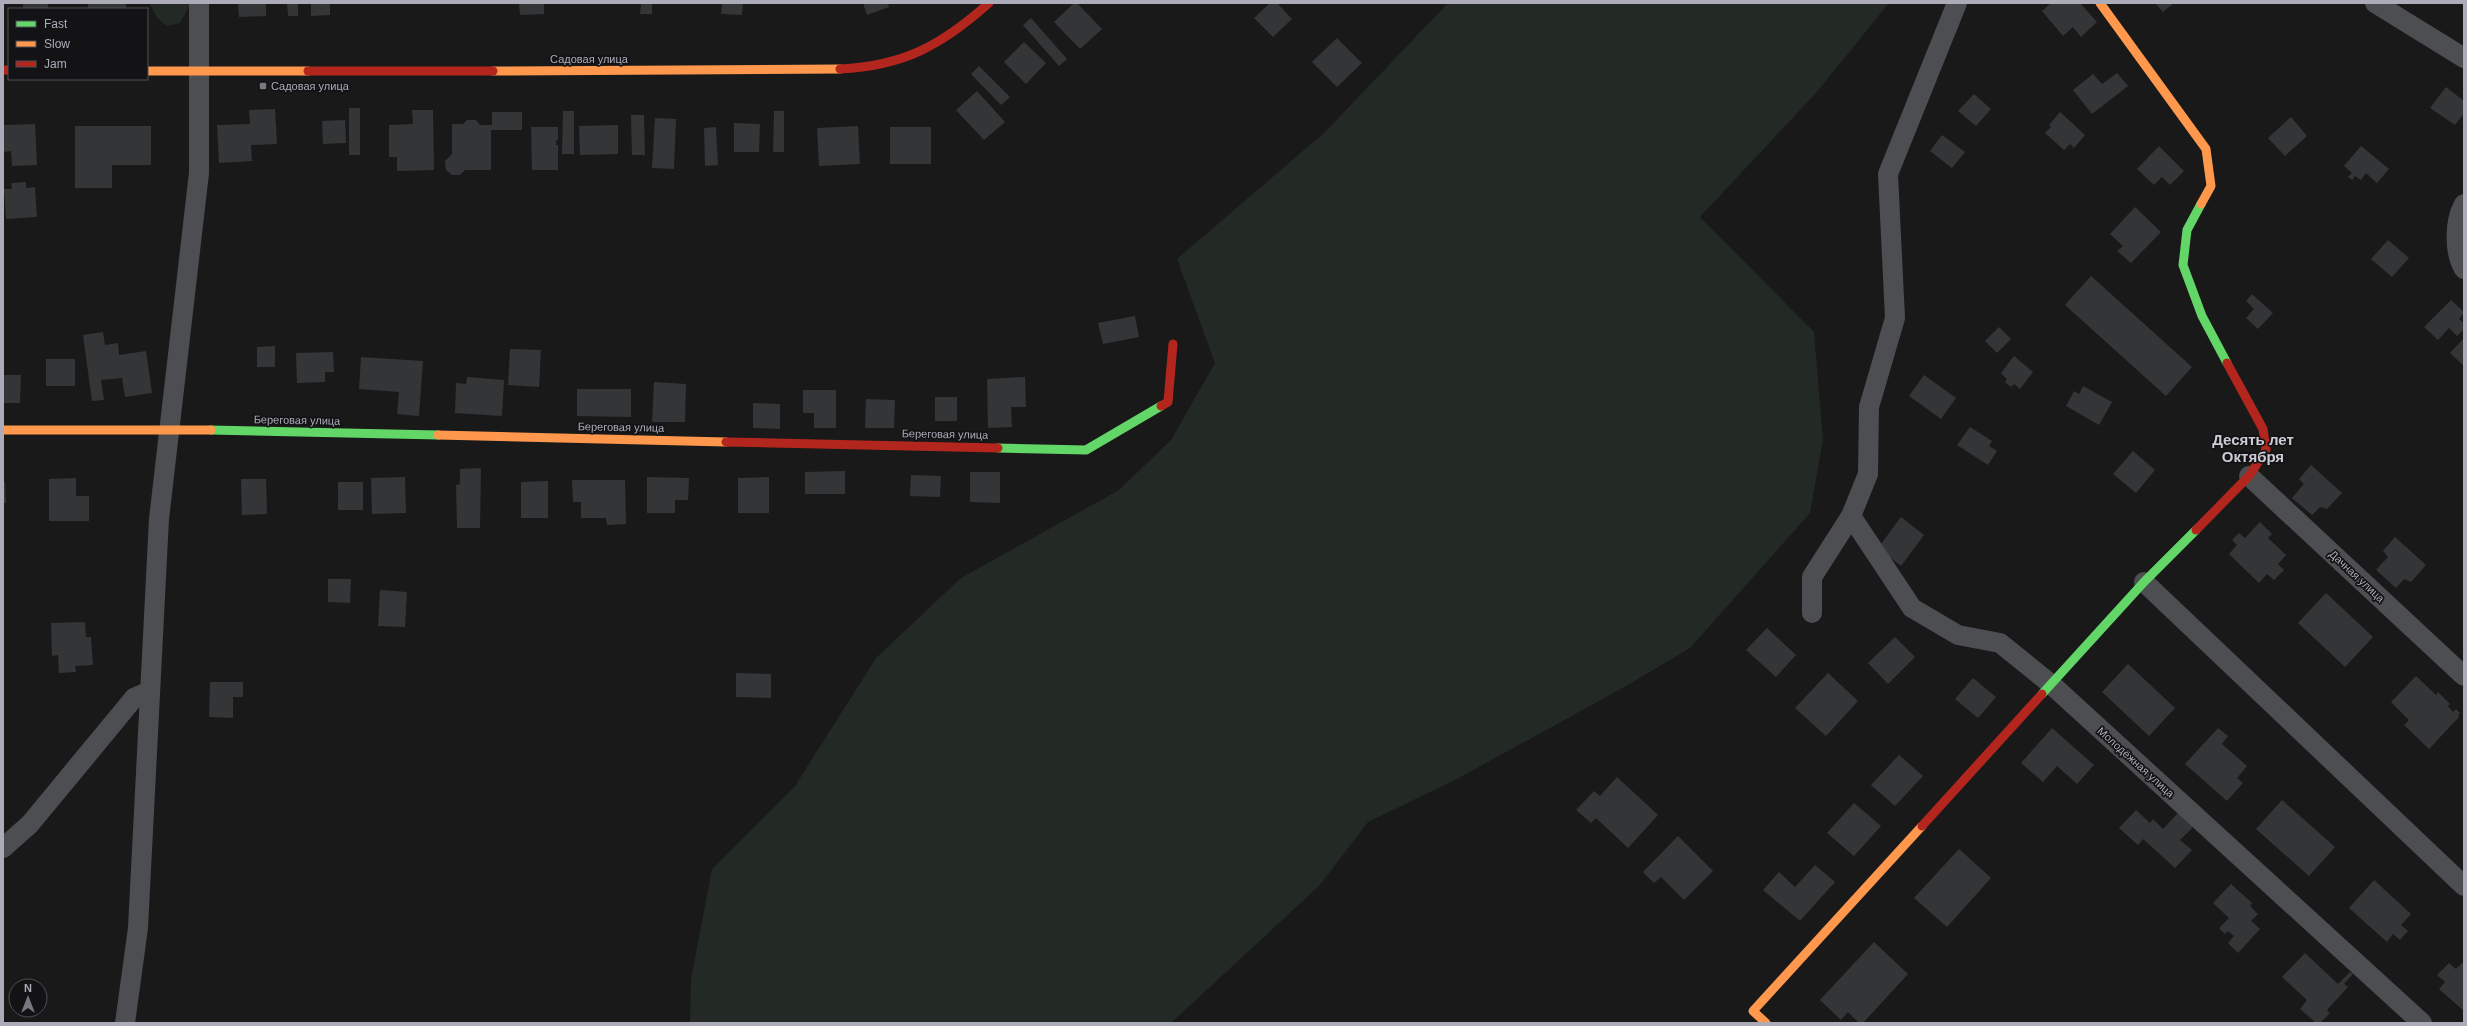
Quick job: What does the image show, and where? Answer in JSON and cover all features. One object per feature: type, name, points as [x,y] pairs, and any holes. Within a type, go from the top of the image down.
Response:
[{"type":"street","points":[[125,1023],[138,928],[159,519],[171,429],[200,173],[199,3]]},
{"type":"street","name":"Садовая улица","points":[[148,71],[807,71],[865,68],[903,60],[937,44],[968,22],[989,3]]},
{"type":"street","points":[[1812,613],[1812,577],[1851,516],[1868,474],[1869,407],[1895,318],[1888,174],[1957,3]]},
{"type":"street","points":[[1766,1023],[1753,1011],[2052,685],[2144,582],[2249,476],[2266,450],[2263,429],[2202,316],[2183,265],[2187,230],[2211,186],[2206,149],[2100,3]]},
{"type":"street","points":[[2376,3],[2464,58]]},
{"type":"street","points":[[2464,204],[2461,210],[2456,241],[2464,269]]},
{"type":"street","name":"Береговая улица","points":[[3,430],[171,429],[1086,450],[1168,402],[1173,344]]},
{"type":"street","name":"Дачная улица","points":[[2249,476],[2464,676]]},
{"type":"street","name":"Молодёжная улица","points":[[1851,516],[1912,608],[1958,635],[2000,643],[2052,685],[2422,1023]]},
{"type":"street","points":[[2144,582],[2464,886]]},
{"type":"street","points":[[3,848],[30,824],[134,698],[150,691]]},
{"type":"shaded area","points":[[149,3],[191,3],[180,23],[167,26],[157,18]]},
{"type":"shaded area","points":[[1448,3],[1889,3],[1816,93],[1700,217],[1814,332],[1823,440],[1810,513],[1690,648],[1626,686],[1457,779],[1368,822],[1320,885],[1171,1023],[690,1023],[691,979],[712,869],[795,786],[876,658],[961,578],[1119,490],[1171,440],[1215,363],[1177,259],[1325,132]]},
{"type":"building","points":[[23,3],[48,3],[48,8],[23,8]]},
{"type":"building","points":[[88,3],[126,3],[126,8],[88,8]]},
{"type":"building","points":[[238,3],[266,3],[266,16],[239,17]]},
{"type":"building","points":[[287,3],[298,3],[298,16],[288,16]]},
{"type":"building","points":[[311,3],[330,3],[330,15],[311,16]]},
{"type":"building","points":[[519,3],[544,3],[544,14],[520,15]]},
{"type":"building","points":[[641,3],[652,3],[652,14],[640,14]]},
{"type":"building","points":[[722,3],[743,3],[742,15],[721,14]]},
{"type":"building","points":[[863,3],[888,3],[889,7],[867,15]]},
{"type":"building","points":[[1074,3],[1077,3],[1102,29],[1080,49],[1054,22]]},
{"type":"building","points":[[1270,3],[1277,3],[1292,19],[1273,37],[1254,18]]},
{"type":"building","points":[[2051,3],[2080,3],[2097,22],[2081,37],[2073,27],[2063,36],[2042,11]]},
{"type":"building","points":[[2155,3],[2174,3],[2163,12]]},
{"type":"building","points":[[1031,18],[1067,59],[1059,66],[1023,25]]},
{"type":"building","points":[[1337,38],[1362,63],[1337,87],[1312,62]]},
{"type":"building","points":[[1024,42],[1046,63],[1026,84],[1004,62]]},
{"type":"building","points":[[979,66],[1010,97],[1001,105],[971,74]]},
{"type":"building","points":[[2117,73],[2128,86],[2092,114],[2073,90],[2093,74],[2102,84]]},
{"type":"building","points":[[2446,87],[2464,101],[2464,113],[2455,125],[2430,108]]},
{"type":"building","points":[[977,91],[1005,122],[984,140],[956,110]]},
{"type":"building","points":[[1974,94],[1991,109],[1976,126],[1958,111]]},
{"type":"building","points":[[349,108],[360,108],[360,155],[349,155]]},
{"type":"building","points":[[275,109],[277,144],[251,145],[252,161],[219,163],[217,125],[250,124],[249,110]]},
{"type":"building","points":[[412,110],[433,110],[434,170],[397,171],[397,157],[389,157],[389,125],[413,124]]},
{"type":"building","points":[[563,111],[574,111],[574,154],[562,154]]},
{"type":"building","points":[[774,111],[784,111],[784,152],[773,152]]},
{"type":"building","points":[[492,112],[522,112],[522,130],[491,130],[491,170],[465,170],[460,175],[452,175],[446,170],[445,161],[452,154],[452,124],[463,124],[467,120],[476,120],[480,125],[492,125]]},
{"type":"building","points":[[2060,112],[2085,135],[2074,148],[2070,144],[2064,150],[2045,133],[2051,127],[2049,125]]},
{"type":"building","points":[[631,115],[644,115],[645,155],[632,155]]},
{"type":"building","points":[[2291,117],[2307,136],[2285,156],[2268,138]]},
{"type":"building","points":[[655,118],[676,119],[674,169],[652,168]]},
{"type":"building","points":[[345,120],[346,143],[323,144],[322,121]]},
{"type":"building","points":[[734,123],[760,124],[759,152],[734,152]]},
{"type":"building","points":[[35,124],[37,165],[12,166],[11,151],[3,152],[3,125]]},
{"type":"building","points":[[618,125],[618,154],[580,155],[579,126]]},
{"type":"building","points":[[75,126],[151,126],[151,165],[112,165],[112,188],[75,188]]},
{"type":"building","points":[[858,126],[860,164],[819,166],[817,128]]},
{"type":"building","points":[[531,127],[558,127],[558,140],[556,140],[556,145],[558,145],[558,170],[532,170]]},
{"type":"building","points":[[716,127],[718,165],[705,166],[704,128]]},
{"type":"building","points":[[890,127],[931,127],[931,164],[890,164]]},
{"type":"building","points":[[1942,135],[1965,152],[1952,168],[1930,151]]},
{"type":"building","points":[[2159,146],[2184,171],[2170,185],[2162,177],[2154,185],[2137,169]]},
{"type":"building","points":[[2361,146],[2389,169],[2377,183],[2366,173],[2361,180],[2355,176],[2352,180],[2348,177],[2352,173],[2344,166]]},
{"type":"building","points":[[26,182],[26,188],[35,187],[37,217],[6,219],[4,189],[12,189],[11,183]]},
{"type":"building","points":[[2135,207],[2161,232],[2131,263],[2117,251],[2123,246],[2110,234]]},
{"type":"building","points":[[2388,240],[2409,258],[2392,277],[2371,259]]},
{"type":"building","points":[[2091,276],[2192,367],[2166,396],[2065,305]]},
{"type":"building","points":[[2252,294],[2273,313],[2258,329],[2246,318],[2254,309],[2246,301]]},
{"type":"building","points":[[2451,300],[2464,312],[2459,319],[2464,323],[2464,329],[2457,336],[2449,328],[2438,340],[2424,327]]},
{"type":"building","points":[[1135,316],[1139,337],[1103,344],[1098,323]]},
{"type":"building","points":[[1999,327],[2011,339],[1997,353],[1985,341]]},
{"type":"building","points":[[103,332],[105,345],[118,343],[119,355],[146,351],[152,393],[125,397],[122,378],[101,380],[104,400],[92,401],[83,335]]},
{"type":"building","points":[[2464,338],[2464,366],[2450,353]]},
{"type":"building","points":[[275,346],[275,367],[257,367],[257,347]]},
{"type":"building","points":[[510,349],[541,350],[539,387],[508,385]]},
{"type":"building","points":[[333,352],[334,372],[325,372],[325,382],[297,383],[296,353]]},
{"type":"building","points":[[2014,356],[2033,372],[2020,389],[2014,384],[2011,387],[2005,382],[2007,379],[2001,373]]},
{"type":"building","points":[[361,357],[423,361],[419,416],[397,414],[399,392],[359,389]]},
{"type":"building","points":[[46,359],[75,359],[75,386],[46,386]]},
{"type":"building","points":[[3,375],[21,375],[20,403],[3,403]]},
{"type":"building","points":[[1924,375],[1956,398],[1941,419],[1909,396]]},
{"type":"building","points":[[467,377],[504,380],[502,416],[455,413],[456,383],[466,384]]},
{"type":"building","points":[[1025,377],[1026,407],[1011,407],[1012,427],[988,428],[987,379]]},
{"type":"building","points":[[654,382],[686,384],[685,422],[652,422]]},
{"type":"building","points":[[2083,386],[2112,402],[2099,425],[2066,406],[2074,391],[2079,394]]},
{"type":"building","points":[[577,389],[631,389],[631,417],[577,416]]},
{"type":"building","points":[[803,390],[836,390],[836,428],[814,428],[814,413],[803,413]]},
{"type":"building","points":[[935,397],[957,397],[957,421],[935,421]]},
{"type":"building","points":[[866,399],[895,400],[894,428],[865,428]]},
{"type":"building","points":[[753,403],[780,404],[780,429],[753,428]]},
{"type":"building","points":[[1970,427],[1992,441],[1989,446],[1997,451],[1988,465],[1957,445]]},
{"type":"building","points":[[2133,451],[2155,470],[2136,493],[2113,474]]},
{"type":"building","points":[[2311,465],[2342,493],[2327,509],[2320,507],[2312,515],[2292,498],[2304,484],[2299,479]]},
{"type":"building","points":[[481,468],[480,528],[457,528],[456,485],[460,484],[460,469]]},
{"type":"building","points":[[845,471],[845,494],[805,494],[805,472]]},
{"type":"building","points":[[970,472],[1000,472],[1000,503],[970,502]]},
{"type":"building","points":[[911,475],[941,476],[940,497],[910,496]]},
{"type":"building","points":[[405,477],[406,513],[372,514],[371,478]]},
{"type":"building","points":[[647,477],[689,478],[688,500],[675,500],[675,513],[647,513]]},
{"type":"building","points":[[769,477],[769,513],[738,513],[738,478]]},
{"type":"building","points":[[76,478],[76,496],[89,496],[89,521],[49,521],[49,479]]},
{"type":"building","points":[[241,479],[266,479],[267,514],[242,515]]},
{"type":"building","points":[[572,480],[625,480],[626,524],[607,525],[606,518],[581,518],[581,502],[573,502]]},
{"type":"building","points":[[548,481],[548,518],[521,518],[521,482]]},
{"type":"building","points":[[3,482],[5,482],[6,503],[3,503]]},
{"type":"building","points":[[338,482],[363,482],[363,510],[338,510]]},
{"type":"building","points":[[1901,517],[1924,535],[1901,566],[1878,548]]},
{"type":"building","points":[[2260,522],[2272,534],[2268,538],[2286,555],[2278,564],[2284,570],[2274,580],[2267,574],[2259,583],[2229,554],[2237,545],[2232,540],[2239,533],[2245,538]]},
{"type":"building","points":[[2395,537],[2426,565],[2411,582],[2404,579],[2396,588],[2376,570],[2388,557],[2383,551]]},
{"type":"building","points":[[328,579],[351,579],[350,603],[328,602]]},
{"type":"building","points":[[380,590],[407,592],[405,627],[378,626]]},
{"type":"building","points":[[2326,593],[2373,637],[2345,667],[2298,623]]},
{"type":"building","points":[[85,622],[86,637],[91,637],[93,665],[75,666],[76,672],[59,673],[58,655],[52,656],[51,623]]},
{"type":"building","points":[[1767,628],[1796,655],[1776,677],[1746,650]]},
{"type":"building","points":[[1895,637],[1915,657],[1888,684],[1868,663]]},
{"type":"building","points":[[2128,664],[2175,708],[2149,736],[2102,692]]},
{"type":"building","points":[[736,673],[771,674],[771,698],[736,697]]},
{"type":"building","points":[[1828,673],[1858,701],[1826,736],[1795,708]]},
{"type":"building","points":[[2416,676],[2436,695],[2438,692],[2450,704],[2448,706],[2453,712],[2456,709],[2460,713],[2458,716],[2459,717],[2429,749],[2404,725],[2409,720],[2391,702]]},
{"type":"building","points":[[1973,678],[1996,697],[1978,718],[1955,699]]},
{"type":"building","points":[[210,682],[243,682],[243,697],[233,697],[233,718],[209,717]]},
{"type":"building","points":[[2052,728],[2094,765],[2077,784],[2057,766],[2043,782],[2021,763]]},
{"type":"building","points":[[2218,728],[2228,736],[2222,744],[2247,766],[2237,778],[2243,783],[2227,801],[2185,764]]},
{"type":"building","points":[[1899,755],[1923,776],[1895,806],[1871,785]]},
{"type":"building","points":[[1617,777],[1658,815],[1628,848],[1596,818],[1591,823],[1576,810],[1594,791],[1600,796]]},
{"type":"building","points":[[2282,800],[2335,847],[2309,876],[2256,829]]},
{"type":"building","points":[[1854,803],[1881,826],[1854,856],[1827,833]]},
{"type":"building","points":[[2136,810],[2150,823],[2153,819],[2163,829],[2178,813],[2193,827],[2180,840],[2192,850],[2175,868],[2143,839],[2138,845],[2119,828]]},
{"type":"building","points":[[1678,836],[1713,871],[1684,900],[1661,877],[1654,883],[1643,872]]},
{"type":"building","points":[[1959,849],[1991,878],[1947,927],[1914,898]]},
{"type":"building","points":[[1815,865],[1835,882],[1800,921],[1763,890],[1779,872],[1795,887]]},
{"type":"building","points":[[2374,880],[2411,914],[2401,925],[2408,931],[2400,940],[2393,934],[2387,942],[2349,908]]},
{"type":"building","points":[[2231,884],[2252,903],[2250,906],[2258,914],[2251,921],[2260,929],[2238,953],[2228,943],[2234,936],[2228,931],[2225,934],[2219,928],[2229,918],[2213,903]]},
{"type":"building","points":[[1874,942],[1908,974],[1863,1023],[1859,1023],[1848,1012],[1841,1020],[1820,1000]]},
{"type":"building","points":[[2305,953],[2338,984],[2350,972],[2353,974],[2344,984],[2348,987],[2327,1010],[2330,1013],[2320,1023],[2316,1023],[2300,1009],[2307,1000],[2282,977]]},
{"type":"building","points":[[2464,961],[2464,1011],[2439,989],[2445,982],[2437,975],[2449,963],[2456,969]]},
{"type":"traffic: fast","points":[[2201,204],[2187,230],[2183,265],[2202,316],[2227,363]]},
{"type":"traffic: fast","points":[[998,448],[1086,450],[1161,406]]},
{"type":"traffic: fast","points":[[211,430],[438,435]]},
{"type":"traffic: fast","points":[[2042,694],[2144,582],[2196,530]]},
{"type":"traffic: slow","points":[[2100,3],[2206,149],[2211,186],[2201,204]]},
{"type":"traffic: slow","points":[[493,71],[840,69]]},
{"type":"traffic: slow","points":[[148,71],[308,71]]},
{"type":"traffic: slow","points":[[3,430],[211,430]]},
{"type":"traffic: slow","points":[[438,435],[726,442]]},
{"type":"traffic: slow","points":[[1766,1023],[1753,1011],[1922,826]]},
{"type":"traffic: jam","points":[[840,69],[884,63],[921,51],[955,31],[989,3]]},
{"type":"traffic: jam","points":[[3,70],[8,70]]},
{"type":"traffic: jam","points":[[308,71],[493,71]]},
{"type":"traffic: jam","points":[[1161,406],[1168,402],[1173,344]]},
{"type":"traffic: jam","points":[[2196,530],[2249,476],[2266,450],[2263,429],[2227,363]]},
{"type":"traffic: jam","points":[[726,442],[998,448]]},
{"type":"traffic: jam","points":[[1922,826],[2042,694]]},
{"type":"place","name":"Садовая улица","points":[[263,86]]},
{"type":"district","name":"Десять лет Октября","points":[[2253,448]]}]
